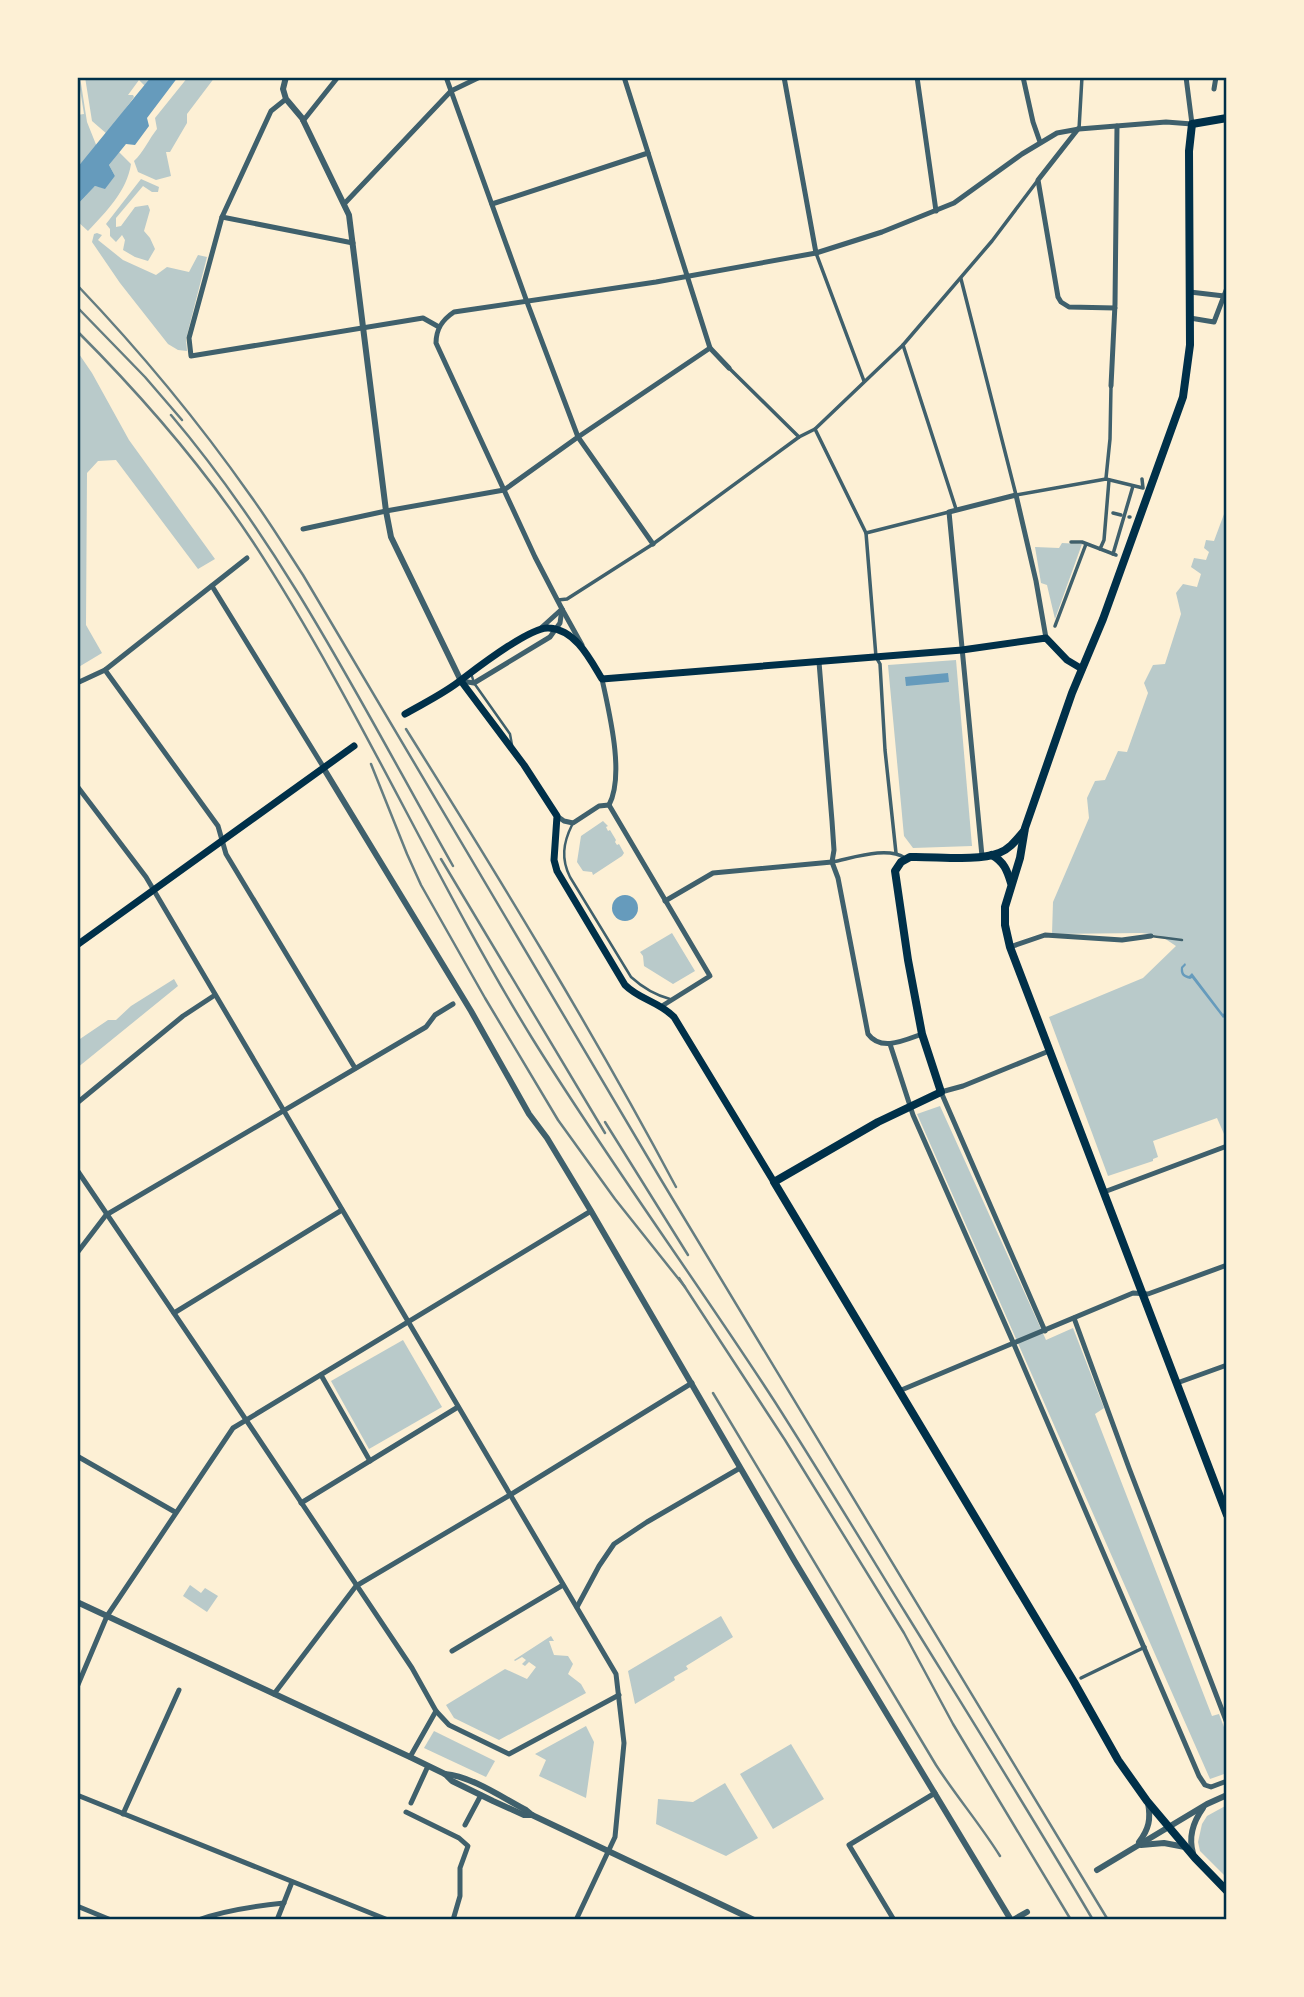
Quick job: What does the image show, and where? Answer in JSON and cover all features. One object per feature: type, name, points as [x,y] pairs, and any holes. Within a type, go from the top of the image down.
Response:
[{"type":"main road","points":[[1226,119],[1192,124],[1189,151],[1189,359],[1183,397],[1103,620],[1072,693],[1025,828],[1020,858],[1004,907],[1010,947],[1226,1509]]},
{"type":"main road","points":[[405,714],[461,681],[470,672],[540,628],[556,629],[568,635],[583,648],[602,679],[962,650],[1046,638],[1067,660],[1082,669]]},
{"type":"main road","points":[[461,681],[535,781],[556,816],[554,860],[557,871],[625,985],[635,995],[662,1006],[674,1017],[1074,1682],[1118,1760],[1168,1827],[1227,1891]]},
{"type":"main road","points":[[77,945],[354,747]]},
{"type":"main road","points":[[774,1182],[910,1106],[941,1092],[922,1034],[895,879],[897,866],[914,857],[998,854],[1011,846],[1025,828]]},
{"type":"main road","points":[[987,856],[999,859],[1006,867],[1011,883]]},
{"type":"street","points":[[286,77],[283,89],[286,99],[303,121],[349,215],[391,537],[461,681],[474,683],[550,637],[560,623],[562,609]]},
{"type":"street","points":[[303,121],[338,77]]},
{"type":"street","points":[[446,77],[578,437],[653,544]]},
{"type":"street","points":[[345,203],[452,91],[480,77]]},
{"type":"street","points":[[624,77],[710,348],[799,437]]},
{"type":"street","points":[[784,77],[816,253],[864,381]]},
{"type":"street","points":[[917,77],[936,211]]},
{"type":"street","points":[[1023,77],[1040,142]]},
{"type":"street","points":[[557,600],[567,599],[653,544],[799,437],[815,429],[903,345],[961,279],[1079,129],[1082,77]]},
{"type":"street","points":[[583,648],[557,600],[436,343],[439,327],[446,317],[454,312],[687,277],[816,253],[883,232],[954,203],[1040,142],[1057,133],[1172,122],[1192,124],[1186,77]]},
{"type":"street","points":[[1214,89],[1216,77]]},
{"type":"street","points":[[286,99],[271,111],[222,217],[189,338],[191,356],[423,318],[439,327]]},
{"type":"street","points":[[1100,549],[1110,513],[1107,479],[1115,308],[1117,126]]},
{"type":"street","points":[[492,204],[648,152]]},
{"type":"street","points":[[1038,180],[1060,302],[1069,307],[1115,308]]},
{"type":"street","points":[[222,217],[353,243]]},
{"type":"street","points":[[961,279],[1016,495],[1046,638]]},
{"type":"street","points":[[1190,318],[1214,322],[1227,288]]},
{"type":"street","points":[[1190,292],[1224,296]]},
{"type":"street","points":[[903,345],[956,509]]},
{"type":"street","points":[[303,529],[386,510],[504,490],[710,348]]},
{"type":"street","points":[[815,429],[866,533],[896,853]]},
{"type":"street","points":[[866,533],[956,509],[1093,480],[1107,479],[1143,488],[1142,479]]},
{"type":"street","points":[[1070,542],[1086,544],[1114,554],[1133,485]]},
{"type":"street","points":[[949,512],[962,650],[987,856]]},
{"type":"street","points":[[1110,513],[1126,516]]},
{"type":"street","points":[[1055,626],[1086,544]]},
{"type":"street","points":[[77,683],[105,670],[247,558]]},
{"type":"street","points":[[212,586],[478,1023],[529,1114],[591,1211],[740,1468],[1012,1920],[1027,1912]]},
{"type":"street","points":[[540,628],[562,609]]},
{"type":"street","points":[[819,662],[833,834],[832,862],[838,878],[868,1034],[875,1042],[890,1044],[922,1034]]},
{"type":"street","points":[[105,670],[218,826],[226,854],[355,1068]]},
{"type":"street","points":[[556,816],[573,823],[599,806],[609,804],[614,796],[614,753],[610,715],[602,679]]},
{"type":"street","points":[[77,786],[80,796],[146,877],[616,1674],[624,1743],[615,1837],[576,1920]]},
{"type":"street","points":[[609,804],[710,976],[662,1006]]},
{"type":"street","points":[[665,901],[712,873],[832,862],[886,852],[896,853],[906,859]]},
{"type":"street","points":[[1010,947],[1045,935],[1122,940],[1151,936]]},
{"type":"street","points":[[77,1103],[183,1016],[215,995]]},
{"type":"street","points":[[77,1253],[106,1215],[426,1027],[435,1015],[453,1004]]},
{"type":"street","points":[[890,1044],[910,1106],[1199,1776],[1205,1786],[1211,1787],[1227,1781]]},
{"type":"street","points":[[1045,1331],[941,1092],[963,1086],[1049,1051]]},
{"type":"street","points":[[1104,1192],[1227,1146]]},
{"type":"street","points":[[77,1171],[412,1668],[436,1711],[449,1725],[509,1754],[619,1695]]},
{"type":"street","points":[[174,1313],[341,1210]]},
{"type":"street","points":[[77,1687],[107,1616],[233,1428],[591,1211]]},
{"type":"street","points":[[899,1391],[1133,1293],[1148,1294],[1227,1265]]},
{"type":"street","points":[[1074,1318],[1133,1481],[1227,1723]]},
{"type":"street","points":[[1177,1383],[1227,1365]]},
{"type":"street","points":[[321,1375],[370,1461]]},
{"type":"street","points":[[274,1694],[356,1586],[510,1495],[692,1382]]},
{"type":"street","points":[[301,1503],[458,1407]]},
{"type":"street","points":[[77,1456],[176,1512]]},
{"type":"street","points":[[576,1607],[614,1544],[740,1468]]},
{"type":"street","points":[[452,1651],[563,1585]]},
{"type":"street","points":[[77,1602],[445,1774],[455,1775],[479,1786],[531,1815],[754,1920]]},
{"type":"street","points":[[1081,1678],[1145,1647]]},
{"type":"street","points":[[123,1814],[178,1690]]},
{"type":"street","points":[[410,1757],[436,1711]]},
{"type":"street","points":[[411,1803],[428,1766]]},
{"type":"street","points":[[445,1774],[452,1781],[481,1795],[524,1815],[531,1815]]},
{"type":"street","points":[[894,1920],[849,1845],[935,1793]]},
{"type":"street","points":[[77,1795],[388,1920]]},
{"type":"street","points":[[465,1825],[481,1795]]},
{"type":"street","points":[[1097,1870],[1207,1804],[1227,1795]]},
{"type":"street","points":[[1135,1846],[1149,1826],[1147,1801]]},
{"type":"street","points":[[1195,1858],[1192,1830],[1207,1804]]},
{"type":"street","points":[[406,1812],[459,1838],[468,1846],[460,1868],[460,1896],[453,1920]]},
{"type":"street","points":[[1135,1846],[1164,1843],[1186,1847]]},
{"type":"street","points":[[277,1920],[292,1882]]},
{"type":"street","points":[[198,1920],[254,1906],[284,1903]]},
{"type":"street","points":[[77,1906],[111,1920]]},
{"type":"lane","points":[[470,672],[474,683],[510,734],[512,749]]},
{"type":"lane","points":[[573,823],[563,854],[570,877],[631,977],[640,986],[660,997],[673,1000]]},
{"type":"lane","points":[[1151,936],[1182,940]]},
{"type":"shaded area","points":[[78,77],[87,122],[97,147],[77,169],[77,115],[84,114]]},
{"type":"shaded area","points":[[85,77],[151,77],[145,86],[139,80],[128,95],[134,97],[107,134],[92,121]]},
{"type":"shaded area","points":[[188,77],[215,77],[187,114],[187,123],[170,152],[166,152],[171,176],[156,180],[138,172],[134,161],[157,129],[155,118]]},
{"type":"shaded area","points":[[119,152],[131,164],[129,174],[115,201],[88,231],[77,221],[77,205],[95,186],[105,188],[115,176],[109,165]]},
{"type":"shaded area","points":[[141,179],[159,187],[158,192],[152,192],[143,186],[116,218],[116,227],[121,226],[135,207],[148,205],[150,210],[144,231],[155,249],[148,261],[123,250],[125,240],[122,235],[116,242],[110,236],[110,229],[106,224]]},
{"type":"shaded area","points":[[94,234],[102,235],[98,240],[123,260],[156,275],[167,267],[189,272],[198,255],[207,257],[186,339],[187,351],[178,350],[168,344],[120,283],[92,242]]},
{"type":"shaded area","points":[[77,351],[129,440],[215,559],[198,569],[116,460],[98,461],[87,473],[86,625],[102,653],[77,668]]},
{"type":"shaded area","points":[[1227,506],[1227,1133],[1224,1134],[1217,1118],[1153,1141],[1158,1157],[1153,1161],[1108,1176],[1049,1017],[1143,978],[1176,946],[1161,936],[1142,933],[1052,934],[1053,902],[1089,818],[1087,798],[1095,781],[1105,780],[1118,751],[1127,752],[1148,693],[1144,683],[1153,665],[1165,664],[1181,614],[1176,593],[1183,584],[1197,587],[1201,574],[1191,567],[1194,558],[1206,560],[1209,552],[1204,548],[1206,540],[1214,541]]},
{"type":"shaded area","points":[[1062,543],[1082,544],[1055,619],[1047,585],[1041,583],[1035,547],[1059,548]]},
{"type":"shaded area","points":[[956,660],[972,846],[913,848],[904,836],[888,665]]},
{"type":"shaded area","points":[[603,821],[624,853],[593,875],[592,872],[583,871],[577,862],[581,836]]},
{"type":"shaded area","points":[[672,933],[695,971],[673,984],[644,966],[640,952]]},
{"type":"shaded area","points":[[174,979],[178,986],[77,1068],[77,1041],[108,1020],[116,1020],[131,1006]]},
{"type":"shaded area","points":[[940,1106],[1046,1340],[1073,1328],[1104,1408],[1095,1414],[1212,1716],[1219,1714],[1227,1735],[1227,1773],[1210,1779],[917,1114]]},
{"type":"shaded area","points":[[403,1340],[442,1407],[369,1449],[331,1381]]},
{"type":"shaded area","points":[[190,1585],[201,1593],[205,1588],[218,1596],[207,1612],[183,1596]]},
{"type":"shaded area","points":[[721,1616],[733,1637],[686,1666],[688,1669],[674,1677],[675,1680],[635,1704],[628,1671]]},
{"type":"shaded area","points":[[551,1636],[554,1641],[549,1641],[554,1655],[568,1656],[573,1664],[568,1674],[581,1684],[586,1693],[499,1740],[454,1718],[446,1705],[505,1669],[527,1679],[536,1667],[529,1662],[525,1666],[522,1664],[526,1660],[522,1657],[514,1660]]},
{"type":"shaded area","points":[[586,1726],[594,1742],[586,1798],[539,1776],[546,1760],[535,1754]]},
{"type":"shaded area","points":[[434,1731],[495,1761],[486,1777],[424,1748]]},
{"type":"shaded area","points":[[791,1744],[824,1799],[773,1829],[740,1774]]},
{"type":"shaded area","points":[[725,1783],[758,1838],[726,1856],[656,1824],[658,1799],[693,1802]]},
{"type":"shaded area","points":[[1227,1805],[1227,1878],[1200,1851],[1198,1842],[1202,1824],[1207,1816]]},
{"type":"water","points":[[151,77],[178,77],[147,118],[149,126],[135,145],[126,144],[109,165],[115,176],[105,189],[95,186],[77,205],[77,168]]},
{"type":"water","points":[[948,673],[949,682],[906,686],[905,677]]},
{"type":"water","points":[[625,895],[634,899],[638,908],[634,917],[625,921],[616,917],[612,908],[616,899]]},
{"type":"water","points":[[1185,963],[1184,973],[1189,976],[1192,973],[1223,1014],[1227,1011],[1223,1018],[1192,978],[1182,975],[1181,967]]},
{"type":"railway","points":[[77,285],[189,413],[257,505],[303,575],[660,1178],[1108,1920]]},
{"type":"railway","points":[[77,307],[145,377],[182,420]]},
{"type":"railway","points":[[77,331],[170,432],[253,542],[327,664],[461,915],[532,1038],[775,1402],[1093,1920]]},
{"type":"railway","points":[[171,415],[213,467],[288,577],[356,691],[453,866]]},
{"type":"railway","points":[[406,729],[545,956],[676,1187]]},
{"type":"railway","points":[[371,764],[421,885],[558,1120],[615,1199],[685,1287]]},
{"type":"railway","points":[[441,859],[605,1133]]},
{"type":"railway","points":[[605,1122],[688,1255]]},
{"type":"railway","points":[[679,1278],[785,1440],[904,1633],[953,1724],[1071,1920]]},
{"type":"railway","points":[[713,1393],[936,1765],[1000,1856]]}]
